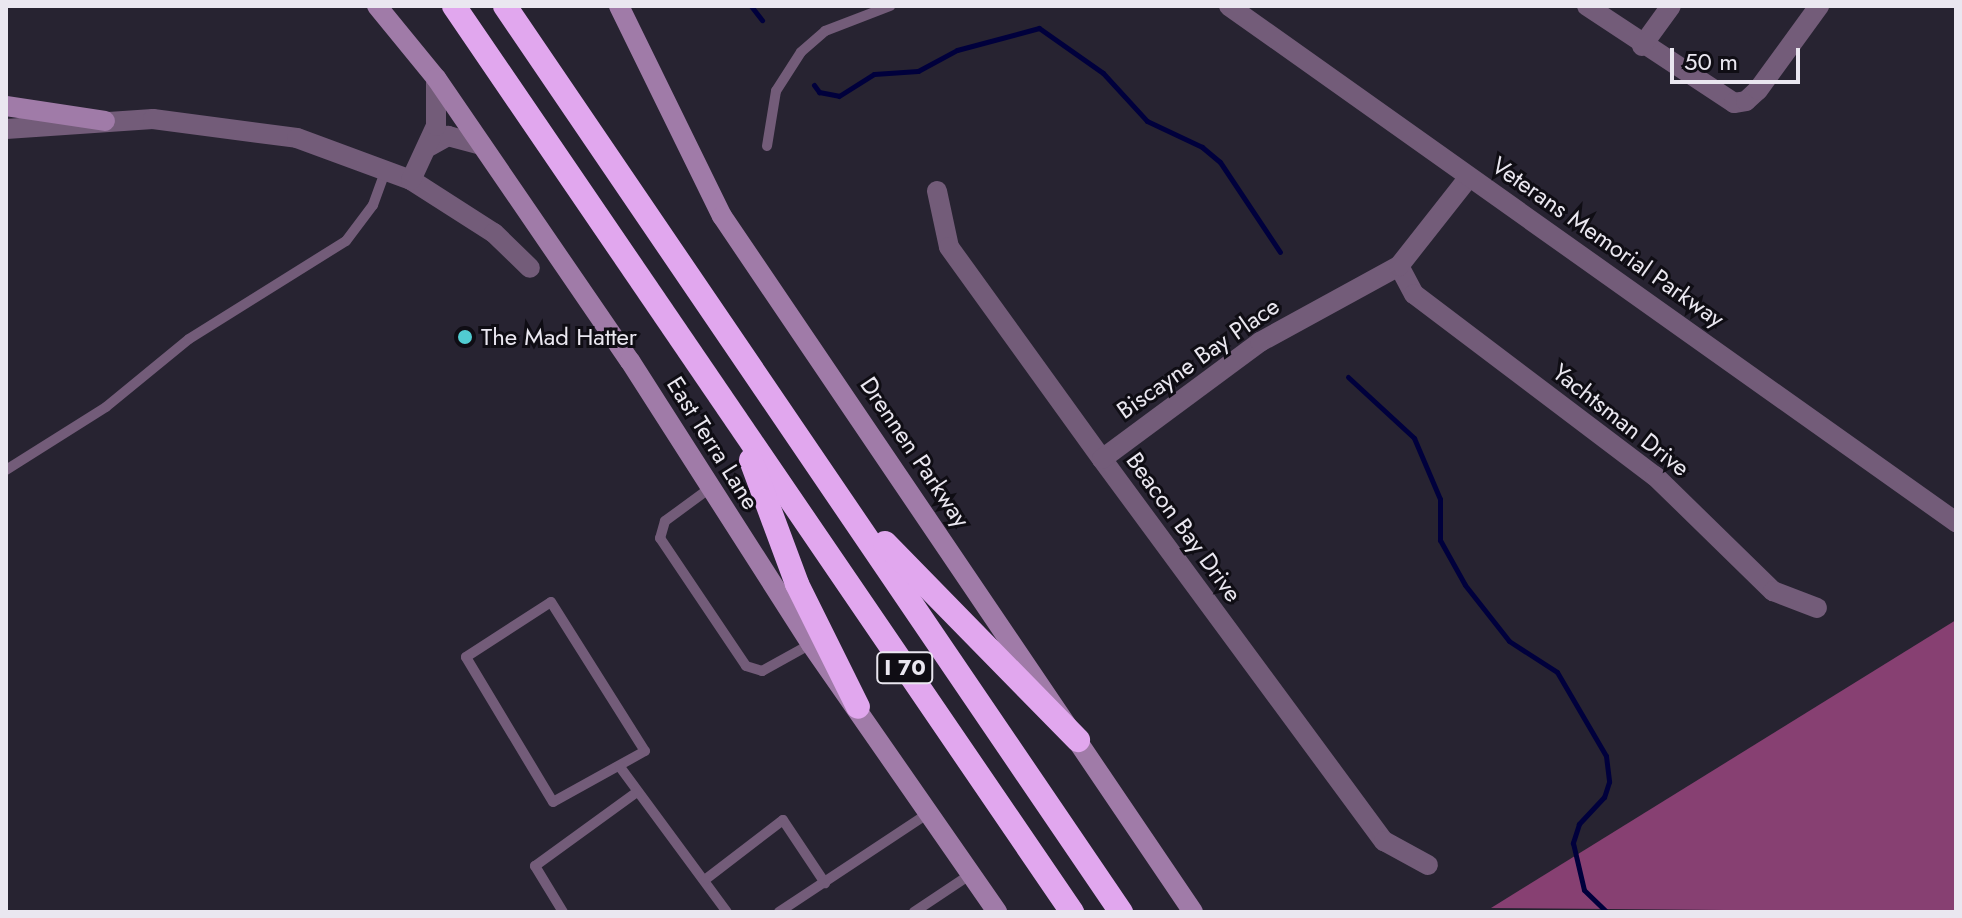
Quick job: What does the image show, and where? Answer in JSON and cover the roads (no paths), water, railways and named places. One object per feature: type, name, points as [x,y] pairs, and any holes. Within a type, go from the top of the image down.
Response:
[{"type":"highway","name":"I 70","points":[[454,6],[1072,912]]},
{"type":"highway","name":"I 70","points":[[505,6],[1121,912]]},
{"type":"highway","points":[[737,424],[797,584],[858,707]]},
{"type":"highway","points":[[836,493],[1078,740]]},
{"type":"main road","name":"East Terra Lane","points":[[377,6],[436,78],[630,361],[811,644],[858,707],[997,912]]},
{"type":"main road","name":"Drennen Parkway","points":[[619,6],[722,216],[1193,912]]},
{"type":"main road","points":[[6,106],[105,121]]},
{"type":"street","name":"Veterans Memorial Parkway","points":[[1229,6],[1956,522]]},
{"type":"street","points":[[1587,6],[1717,96],[1746,101],[1819,6]]},
{"type":"street","points":[[1642,46],[1671,6]]},
{"type":"street","points":[[411,180],[430,146],[438,112],[436,78]]},
{"type":"street","points":[[6,129],[153,119],[252,128],[386,169],[411,180],[494,233],[530,268]]},
{"type":"street","points":[[430,146],[448,136],[482,145]]},
{"type":"street","points":[[1399,266],[1469,177]]},
{"type":"street","name":"Beacon Bay Drive","points":[[937,191],[940,223],[949,247],[1102,459],[1384,841],[1428,865]]},
{"type":"street","name":"Biscayne Bay Place","points":[[1102,459],[1218,370],[1326,304],[1399,266]]},
{"type":"street","name":"Yachtsman Drive","points":[[1399,266],[1414,294],[1655,476],[1773,591],[1817,608]]},
{"type":"lane","points":[[767,146],[776,91],[801,52],[825,31],[890,6]]},
{"type":"lane","points":[[6,470],[106,407],[189,339],[346,241],[373,205],[386,169]]},
{"type":"lane","points":[[710,488],[665,521],[660,538],[746,666],[762,671],[811,644]]},
{"type":"lane","points":[[551,602],[645,751],[620,767],[553,802],[466,657],[551,602]]},
{"type":"lane","points":[[620,767],[706,879],[727,912]]},
{"type":"lane","points":[[563,912],[535,866],[637,792]]},
{"type":"lane","points":[[779,912],[930,812]]},
{"type":"lane","points":[[706,879],[783,820],[825,883]]},
{"type":"lane","points":[[914,912],[971,874]]},
{"type":"waterway","points":[[751,6],[762,20]]},
{"type":"waterway","points":[[814,85],[819,92],[839,96],[874,74],[918,71],[957,50],[1039,28],[1103,73],[1147,121],[1202,147],[1220,162],[1280,252]]},
{"type":"waterway","points":[[1348,377],[1414,438],[1440,499],[1440,540],[1465,585],[1509,641],[1557,672],[1606,756],[1609,782],[1604,797],[1579,824],[1573,843],[1584,890],[1607,912]]},
{"type":"place","name":"The Mad Hatter","points":[[465,337]]}]
